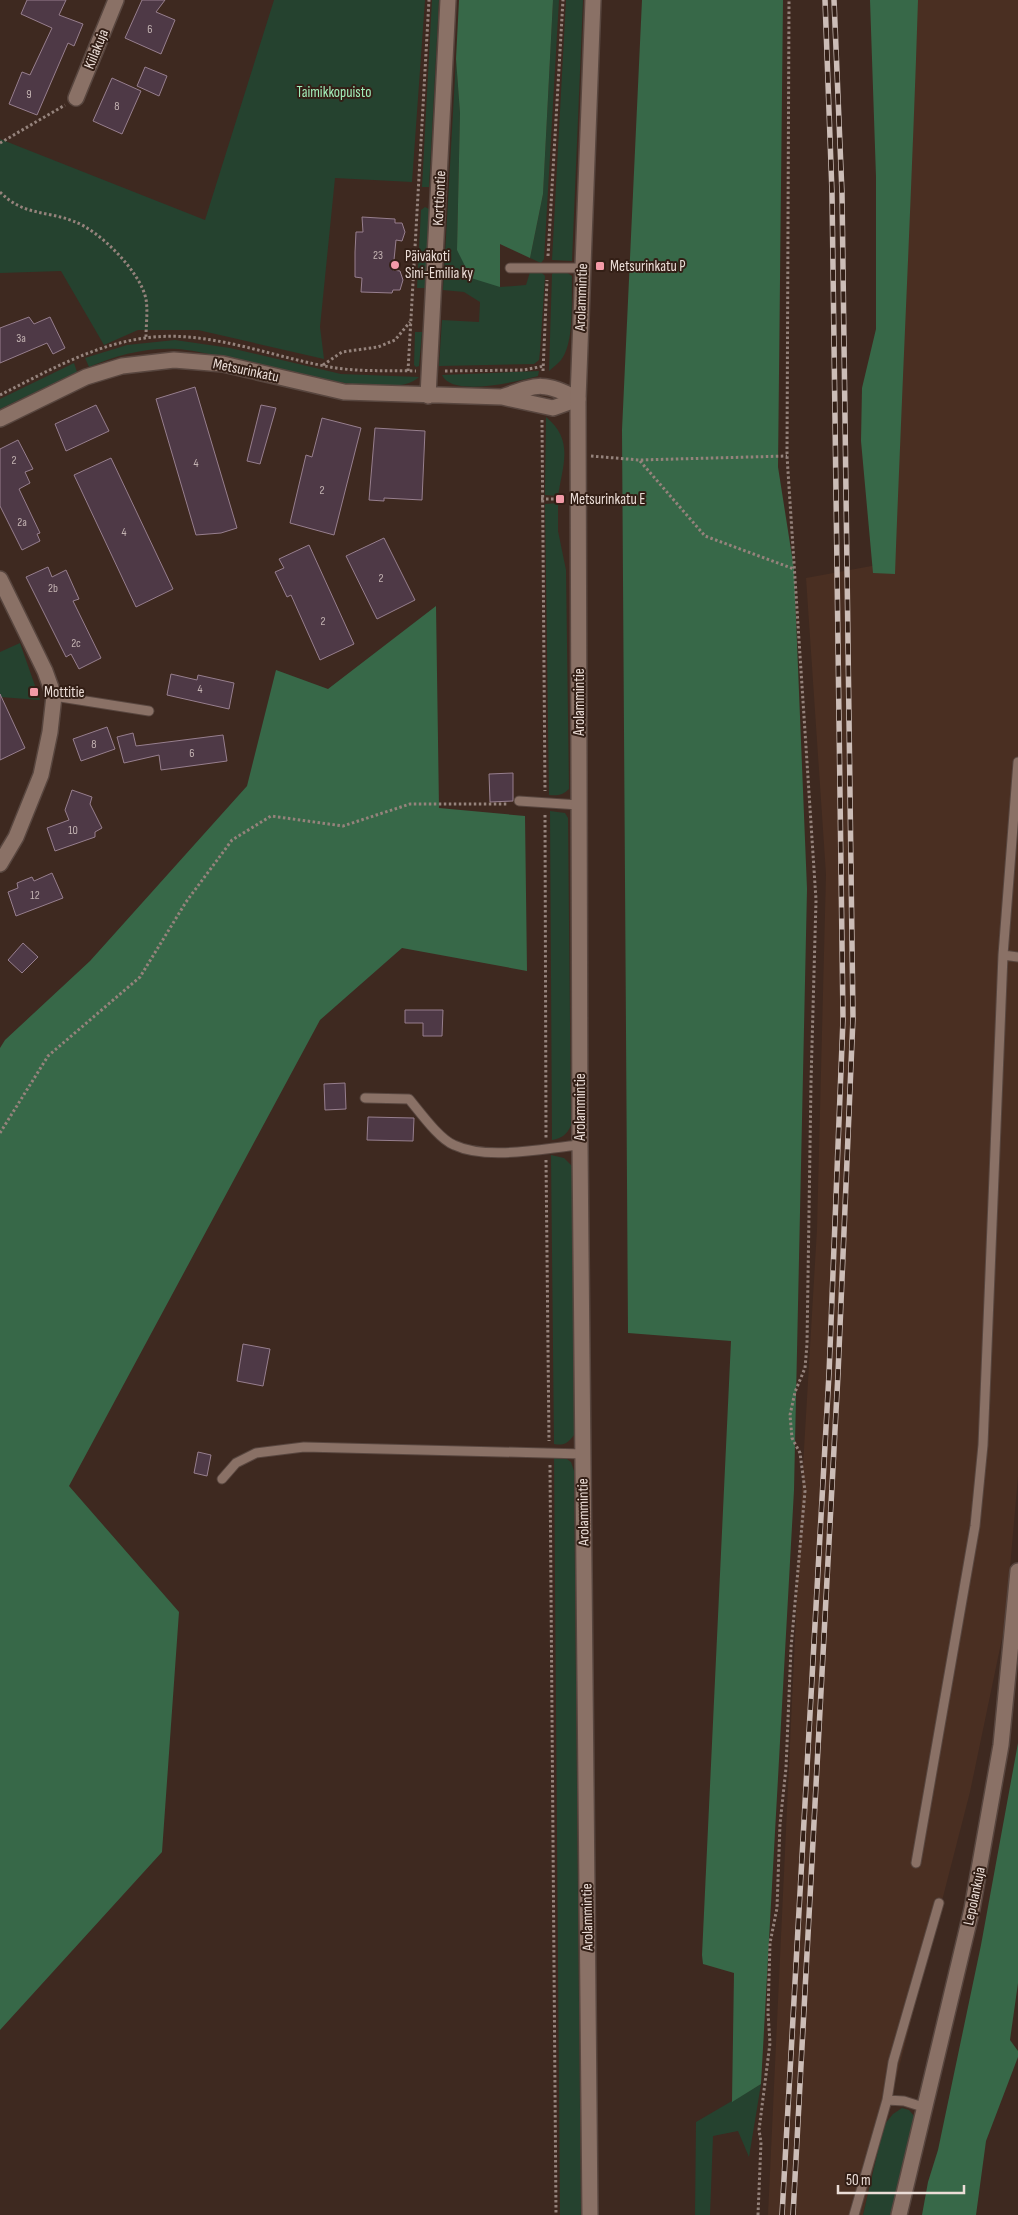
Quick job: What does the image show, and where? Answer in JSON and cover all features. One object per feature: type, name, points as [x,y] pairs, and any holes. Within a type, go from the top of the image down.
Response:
[{"type":"street","name":"Kiilakuja","points":[[76,98],[116,0]]},
{"type":"street","name":"Korttiontie","points":[[428,396],[448,0]]},
{"type":"street","name":"Arolammintie","points":[[590,2215],[580,1145],[578,399],[593,0]]},
{"type":"street","name":"Metsurinkatu","points":[[0,419],[86,377],[122,366],[174,360],[223,364],[344,392],[502,397],[553,408],[578,399]]},
{"type":"street","name":"Metsurinkatu","points":[[502,397],[534,385],[543,385]]},
{"type":"street","points":[[543,385],[555,387],[578,399]]},
{"type":"street","points":[[0,579],[45,672],[54,696],[50,732],[41,775],[16,838],[0,864]]},
{"type":"street","name":"Lepolankuja","points":[[899,2215],[923,2107],[972,1909],[990,1811],[1008,1692],[1018,1571]]},
{"type":"lane","points":[[510,268],[582,268]]},
{"type":"lane","points":[[54,696],[149,711]]},
{"type":"lane","points":[[916,1863],[975,1526],[983,1435],[1003,955],[1018,762]]},
{"type":"lane","points":[[519,800],[579,805]]},
{"type":"lane","points":[[1003,955],[1018,957]]},
{"type":"lane","points":[[365,1098],[408,1099],[453,1145],[468,1149],[498,1152],[580,1145]]},
{"type":"lane","points":[[222,1479],[236,1463],[256,1453],[304,1447],[583,1454]]},
{"type":"lane","points":[[854,2215],[887,2100],[892,2062],[940,1902]]},
{"type":"lane","points":[[887,2100],[904,2101],[923,2107]]},
{"type":"path","points":[[408,371],[429,0]]},
{"type":"path","points":[[543,385],[563,0]]},
{"type":"path","points":[[758,2215],[761,2142],[759,2130],[770,2043],[768,2013],[770,1943],[777,1908],[780,1824],[786,1768],[791,1648],[805,1491],[800,1453],[792,1438],[790,1415],[795,1392],[805,1368],[807,1344],[816,900],[787,456],[789,0]]},
{"type":"path","points":[[0,143],[76,98]]},
{"type":"path","points":[[0,192],[12,204],[72,220],[98,233],[134,274],[146,298],[146,337]]},
{"type":"path","points":[[322,365],[342,352],[378,347],[395,340],[410,322]]},
{"type":"path","points":[[542,406],[541,499],[545,803],[546,1148],[556,2215]]},
{"type":"path","points":[[578,456],[639,460],[787,456]]},
{"type":"path","points":[[639,460],[705,536],[794,569]]},
{"type":"path","points":[[541,499],[560,499]]},
{"type":"path","points":[[0,1133],[48,1056],[140,976],[186,902],[232,840],[271,816],[343,826],[410,804],[482,806],[515,804],[519,800]]},
{"type":"shaded area","points":[[910,0],[1018,0],[1018,1477],[1005,1624],[970,1792],[877,2153],[863,2215],[768,2215],[803,1466],[817,1229],[826,874],[806,578],[877,565]]},
{"type":"green space","name":"Taimikkopuisto","points":[[274,0],[425,0],[412,182],[335,178],[320,327],[324,359],[198,330],[138,330],[104,345],[61,271],[0,273],[0,139],[205,220]]},
{"type":"green space","points":[[432,0],[439,0],[429,187],[422,187]]},
{"type":"green space","points":[[459,0],[553,0],[543,194],[530,258],[500,244],[500,287],[471,278],[457,250],[460,113],[456,59]]},
{"type":"green space","points":[[553,0],[559,0],[544,259],[541,263],[530,258],[543,194]]},
{"type":"green space","points":[[566,0],[583,0],[572,261],[552,260]]},
{"type":"green space","points":[[642,0],[783,0],[778,467],[794,569],[807,889],[794,1490],[761,2084],[732,2102],[734,1973],[703,1964],[702,1955],[731,1341],[628,1333],[622,430]]},
{"type":"green space","points":[[870,0],[918,0],[895,574],[873,573],[861,441],[862,388],[876,329],[876,177]]},
{"type":"green space","points":[[456,59],[460,113],[457,250],[500,287],[526,285],[530,272],[541,272],[545,276],[539,360],[534,364],[439,366],[442,320],[479,322],[480,302],[464,292],[443,290]]},
{"type":"green space","points":[[425,207],[429,209],[425,288],[417,288],[421,210]]},
{"type":"green space","points":[[555,271],[566,272],[572,276],[571,320],[565,352],[560,361],[549,371],[552,274]]},
{"type":"green space","points":[[415,332],[422,332],[419,366],[416,367],[414,365]]},
{"type":"green space","points":[[175,340],[230,348],[341,374],[419,377],[402,385],[375,386],[342,383],[201,352],[178,349],[155,349],[132,353],[89,367],[85,358],[127,345]]},
{"type":"green space","points":[[74,363],[77,372],[0,409],[0,399]]},
{"type":"green space","points":[[539,371],[538,376],[502,384],[472,387],[459,386],[448,382],[442,375]]},
{"type":"green space","points":[[546,417],[555,426],[563,444],[564,463],[558,496],[545,495]]},
{"type":"green space","points":[[558,503],[558,531],[566,570],[569,789],[562,794],[549,795],[545,504]]},
{"type":"green space","points":[[436,606],[439,808],[525,816],[527,971],[402,948],[320,1020],[69,1486],[179,1612],[162,1852],[0,2030],[0,1048],[5,1040],[90,961],[247,786],[276,670],[328,689]]},
{"type":"green space","points":[[20,643],[40,700],[0,697],[0,652]]},
{"type":"green space","points":[[550,811],[565,813],[568,818],[571,1125],[564,1136],[552,1140]]},
{"type":"green space","points":[[551,1155],[564,1158],[572,1166],[574,1435],[568,1442],[560,1445],[554,1444]]},
{"type":"green space","points":[[554,1456],[564,1457],[571,1462],[574,1471],[581,2215],[560,2215]]},
{"type":"green space","points":[[1018,1743],[1018,1983],[1010,2040],[1018,2051],[1018,2057],[986,2141],[976,2215],[922,2215],[928,2182],[938,2150],[981,1945]]},
{"type":"green space","points":[[761,2084],[749,2157],[738,2131],[713,2136],[710,2215],[695,2215],[696,2122]]},
{"type":"green space","points":[[902,2108],[909,2110],[914,2116],[914,2125],[894,2215],[863,2215],[884,2125],[893,2114]]},
{"type":"building","points":[[27,0],[66,0],[59,15],[83,24],[74,46],[68,43],[37,115],[9,104],[22,72],[30,75],[52,28],[21,14]]},
{"type":"building","points":[[142,0],[165,0],[156,12],[175,20],[161,54],[125,38]]},
{"type":"building","points":[[145,67],[167,76],[159,96],[137,86]]},
{"type":"building","points":[[112,78],[141,91],[122,134],[93,121]]},
{"type":"building","points":[[362,217],[395,219],[395,223],[402,223],[405,232],[402,241],[396,240],[393,270],[400,271],[403,280],[400,290],[393,290],[392,293],[361,292],[362,278],[355,277],[355,252],[356,232],[363,232]]},
{"type":"building","points":[[29,317],[34,324],[50,317],[65,348],[53,354],[47,343],[0,363],[0,328]]},
{"type":"building","points":[[195,387],[237,528],[221,533],[196,535],[156,399]]},
{"type":"building","points":[[96,405],[109,431],[66,451],[55,424]]},
{"type":"building","points":[[261,405],[276,408],[260,464],[247,461]]},
{"type":"building","points":[[322,418],[361,428],[334,535],[290,523],[306,455],[312,457]]},
{"type":"building","points":[[375,428],[425,431],[422,500],[384,498],[384,501],[369,500]]},
{"type":"building","points":[[18,440],[33,469],[25,472],[30,483],[19,489],[40,533],[37,534],[40,541],[22,550],[0,506],[0,449]]},
{"type":"building","points":[[111,458],[173,589],[136,607],[74,475]]},
{"type":"building","points":[[384,538],[415,600],[377,619],[346,556]]},
{"type":"building","points":[[309,545],[354,644],[320,660],[291,595],[287,597],[275,572],[284,568],[279,559]]},
{"type":"building","points":[[48,567],[52,577],[66,570],[79,599],[73,601],[101,658],[79,669],[71,654],[66,657],[26,577]]},
{"type":"building","points":[[171,674],[197,680],[198,675],[234,683],[229,709],[167,695]]},
{"type":"building","points":[[0,694],[25,748],[0,760]]},
{"type":"building","points":[[107,727],[115,749],[81,761],[73,739]]},
{"type":"building","points":[[133,733],[136,746],[223,735],[227,761],[161,770],[159,755],[124,763],[117,737]]},
{"type":"building","points":[[513,773],[513,801],[490,802],[489,774]]},
{"type":"building","points":[[72,790],[92,797],[90,804],[102,828],[95,832],[95,837],[55,851],[47,828],[69,820],[65,810]]},
{"type":"building","points":[[52,873],[63,898],[16,916],[8,892],[18,888],[17,883],[32,877],[34,881]]},
{"type":"building","points":[[23,943],[38,957],[22,973],[8,960]]},
{"type":"building","points":[[405,1010],[443,1010],[442,1036],[423,1036],[423,1023],[405,1023]]},
{"type":"building","points":[[345,1083],[346,1109],[325,1110],[324,1084]]},
{"type":"building","points":[[368,1117],[414,1118],[413,1141],[367,1140]]},
{"type":"building","points":[[243,1344],[270,1349],[263,1386],[237,1381]]},
{"type":"building","points":[[198,1452],[211,1455],[207,1476],[194,1473]]},
{"type":"railway","points":[[782,2215],[829,1374],[843,1019],[832,193],[825,0]]},
{"type":"railway","points":[[793,2215],[838,1374],[853,1018],[842,193],[834,0]]},
{"type":"place","name":"Päiväkoti Sini-Emilia ky","points":[[395,265]]},
{"type":"place","name":"Metsurinkatu P","points":[[600,266]]},
{"type":"place","name":"Metsurinkatu E","points":[[560,499]]},
{"type":"place","name":"Mottitie","points":[[34,692]]}]
